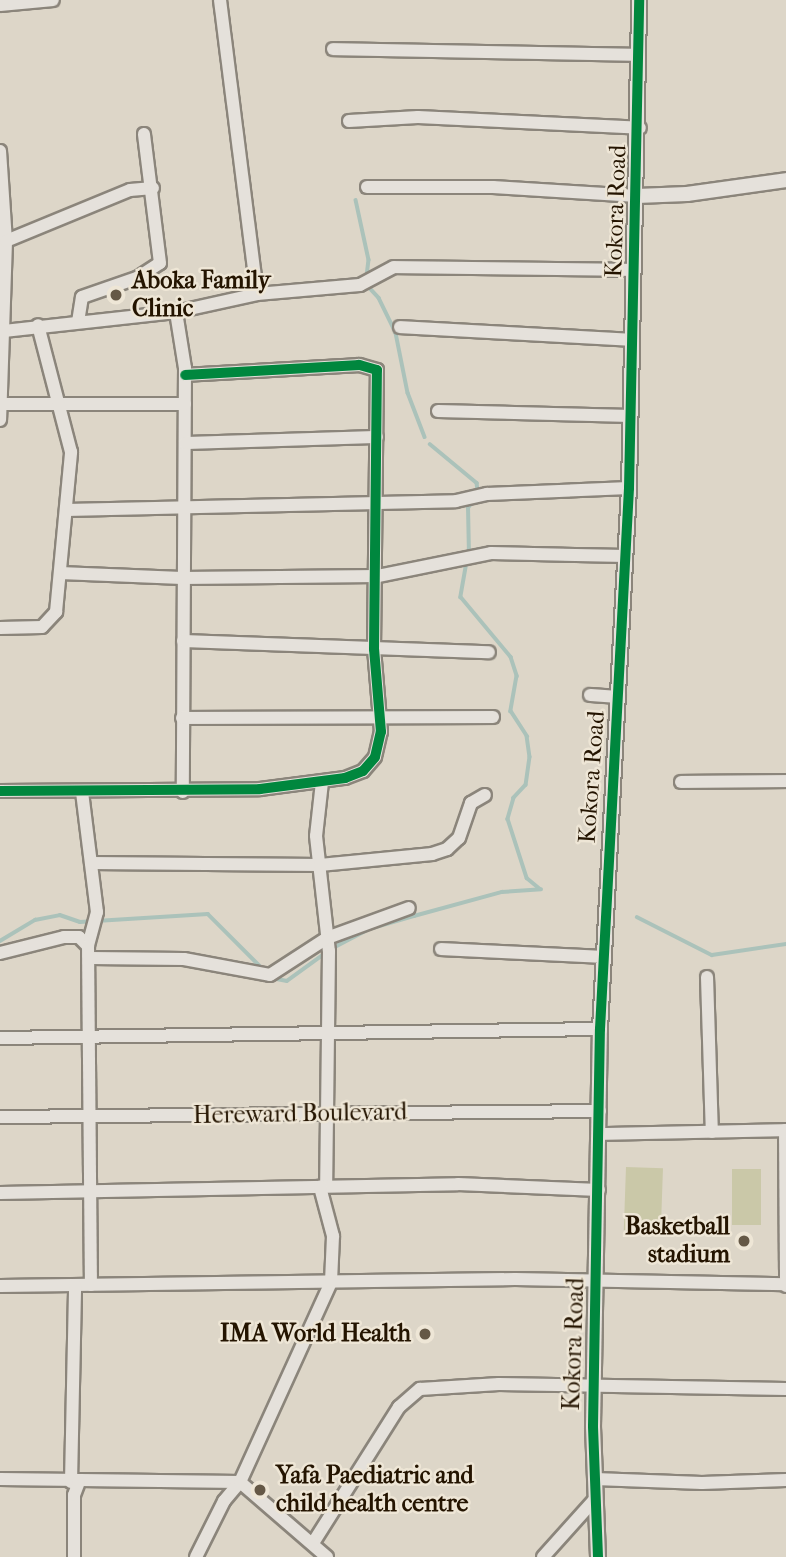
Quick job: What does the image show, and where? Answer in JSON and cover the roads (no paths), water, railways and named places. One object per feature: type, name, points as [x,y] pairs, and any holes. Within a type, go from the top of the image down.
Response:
[{"type":"street","points":[[0,5],[53,0]]},
{"type":"street","points":[[220,0],[257,295]]},
{"type":"street","name":"Kokora Road","points":[[598,1557],[594,1385],[601,1134],[600,1029],[629,488],[640,128],[639,0]]},
{"type":"street","points":[[333,49],[639,55]]},
{"type":"street","points":[[349,121],[418,117],[640,128]]},
{"type":"street","points":[[78,322],[82,297],[138,278],[160,263],[153,188],[144,134]]},
{"type":"street","points":[[0,151],[6,241],[0,420]]},
{"type":"street","points":[[367,187],[493,187],[637,196],[687,194],[786,180]]},
{"type":"street","points":[[6,241],[130,190],[153,188]]},
{"type":"street","points":[[4,331],[38,325],[176,312],[257,295],[360,285],[394,267],[635,270]]},
{"type":"street","points":[[176,312],[185,375],[183,792]]},
{"type":"street","points":[[0,628],[33,629],[53,620],[60,573],[71,452],[60,401],[38,325]]},
{"type":"street","points":[[400,327],[633,340]]},
{"type":"street","points":[[0,791],[183,792],[322,782],[363,771],[375,757],[380,716],[374,649],[378,576],[376,503],[379,376],[372,367],[185,375]]},
{"type":"street","points":[[1,404],[60,401],[185,404]]},
{"type":"street","points":[[438,411],[631,416]]},
{"type":"street","points":[[185,443],[377,437]]},
{"type":"street","points":[[66,510],[376,503],[629,488]]},
{"type":"street","points":[[60,573],[183,578],[378,576],[491,553],[626,556]]},
{"type":"street","points":[[183,641],[489,652]]},
{"type":"street","points":[[590,695],[619,697]]},
{"type":"street","points":[[182,718],[494,717]]},
{"type":"street","points":[[681,782],[786,781]]},
{"type":"street","points":[[196,1557],[224,1501],[240,1482],[331,1282],[333,1236],[323,1186],[327,938],[316,836],[322,782]]},
{"type":"street","points":[[82,792],[97,922],[90,952],[91,1285]]},
{"type":"street","points":[[91,863],[320,865],[447,849],[459,838],[472,801],[485,795]]},
{"type":"street","points":[[0,953],[64,937],[79,937],[90,952],[199,961],[270,975],[327,938],[409,908]]},
{"type":"street","points":[[441,949],[604,957]]},
{"type":"street","points":[[707,977],[712,1132]]},
{"type":"street","points":[[0,1038],[91,1040],[600,1029]]},
{"type":"street","name":"Hereward Boulevard","points":[[0,1117],[600,1111]]},
{"type":"street","points":[[0,1286],[597,1281],[786,1284],[785,1130],[601,1134]]},
{"type":"street","points":[[0,1193],[491,1184],[599,1190]]},
{"type":"street","points":[[74,1557],[75,1285]]},
{"type":"street","points":[[313,1543],[408,1395],[420,1389],[594,1385],[786,1389]]},
{"type":"street","points":[[0,1479],[240,1482],[327,1557]]},
{"type":"street","points":[[595,1479],[702,1483],[786,1480]]},
{"type":"street","points":[[543,1557],[595,1499]]},
{"type":"waterway","points":[[356,200],[369,260],[366,284],[379,298],[396,333],[408,393],[425,437]]},
{"type":"waterway","points":[[430,444],[477,483],[478,491]]},
{"type":"waterway","points":[[469,555],[468,508],[473,501]]},
{"type":"waterway","points":[[467,562],[461,597],[511,657],[517,676],[511,711],[527,736],[530,757],[526,785],[514,798],[508,819],[527,878],[539,888]]},
{"type":"waterway","points":[[333,948],[369,929],[414,916],[502,892],[541,889]]},
{"type":"waterway","points":[[0,941],[35,920],[60,915],[80,922],[208,914],[264,970]]},
{"type":"waterway","points":[[637,917],[712,955],[786,944]]},
{"type":"waterway","points":[[272,978],[287,981],[324,954]]},
{"type":"place","name":"Aboka Family Clinic","points":[[116,295]]},
{"type":"place","name":"Basketball stadium","points":[[744,1241]]},
{"type":"place","name":"IMA World Health","points":[[425,1334]]},
{"type":"place","name":"Yafa Paediatric and child health centre","points":[[260,1490]]}]
